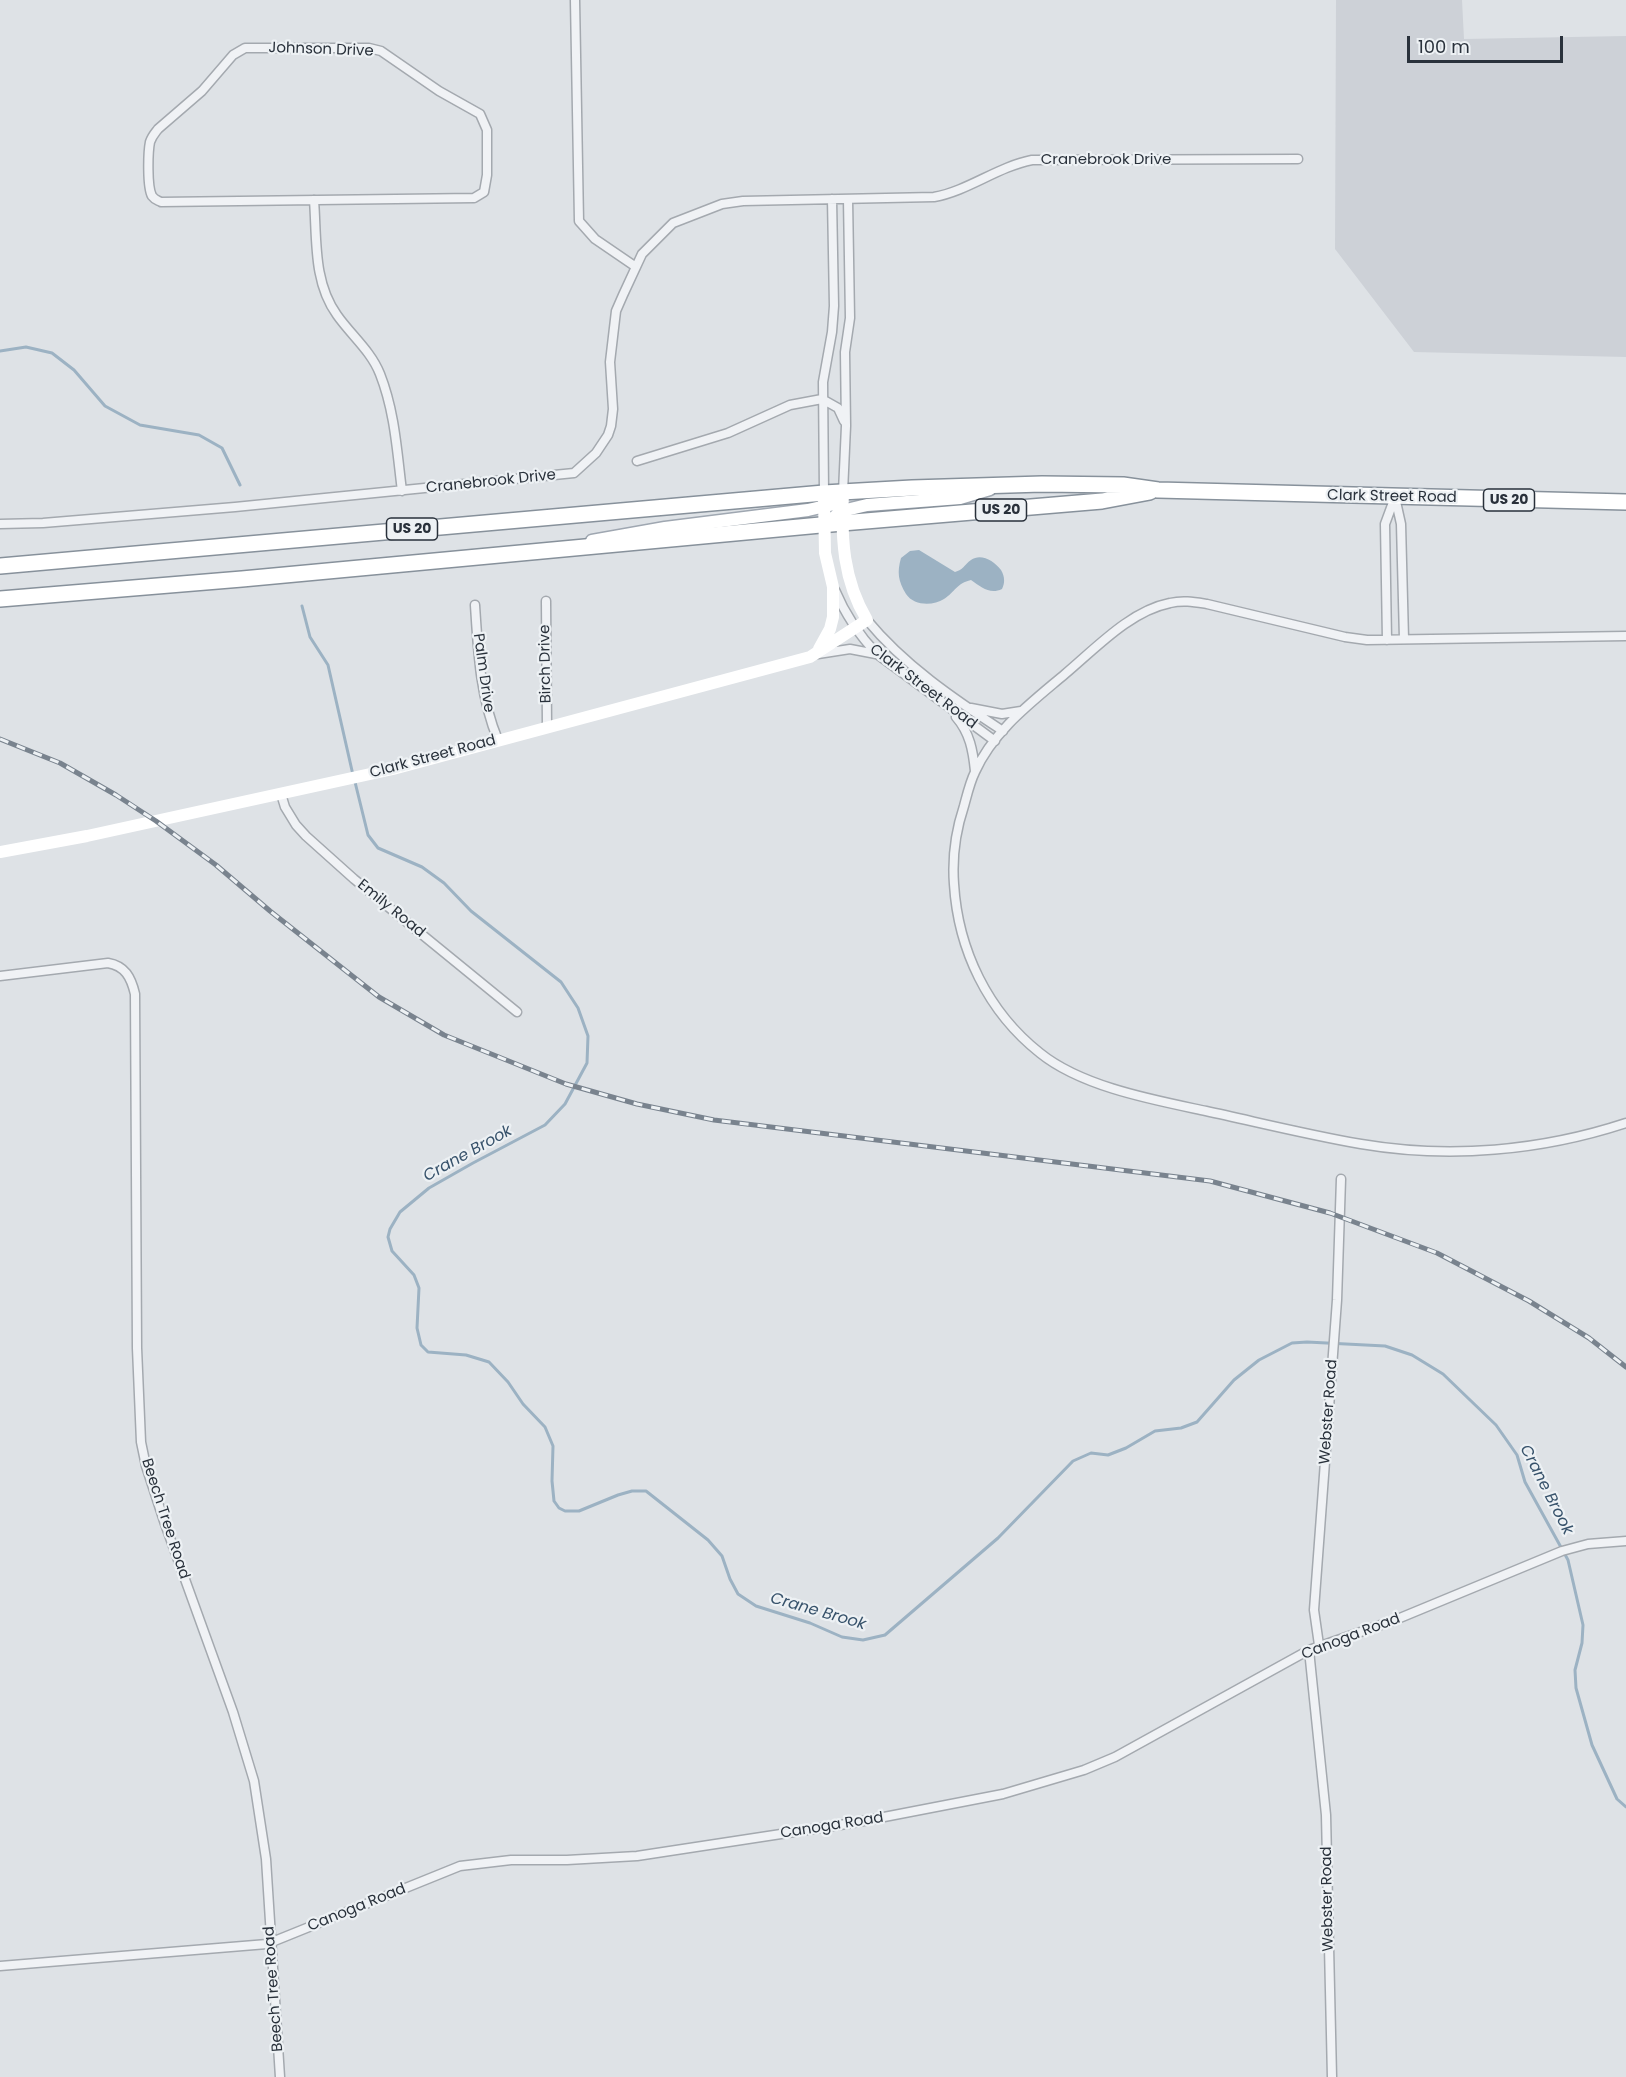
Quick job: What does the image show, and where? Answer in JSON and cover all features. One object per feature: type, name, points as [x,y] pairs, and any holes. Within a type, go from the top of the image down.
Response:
[{"type":"highway","name":"Clark Street Road","points":[[0,566],[824,500],[843,492],[1002,485],[1123,485],[1158,490],[1626,502]]},
{"type":"highway","name":"Clark Street Road","points":[[824,525],[842,517],[1102,501],[1158,490]]},
{"type":"highway","name":"US 20","points":[[0,599],[824,525]]},
{"type":"street","points":[[575,0],[579,221],[595,239],[636,267]]},
{"type":"street","name":"Johnson Drive","points":[[245,48],[375,49],[389,56],[439,91],[476,111],[485,122],[487,130],[486,187],[480,195],[474,198],[314,200],[157,201],[151,194],[149,180],[152,136],[202,91],[233,55],[245,48]]},
{"type":"street","name":"Cranebrook Drive","points":[[0,524],[43,523],[574,473],[596,453],[611,426],[613,409],[610,362],[616,311],[642,254],[673,223],[722,204],[743,201],[913,198],[951,194],[996,172],[1032,160],[1298,159]]},
{"type":"street","points":[[541,552],[645,531],[824,500],[822,399],[825,362],[834,313],[832,199]]},
{"type":"street","points":[[843,492],[846,426],[844,352],[850,318],[848,199]]},
{"type":"street","points":[[314,200],[320,274],[327,297],[338,316],[372,358],[380,373],[395,427],[402,491]]},
{"type":"street","points":[[637,461],[728,433],[790,405],[822,399],[838,408],[846,426]]},
{"type":"street","points":[[842,517],[867,506],[960,498],[1002,485]]},
{"type":"street","name":"Clark Street Road","points":[[843,492],[843,545],[848,576],[858,604],[867,620],[896,652],[968,708],[1003,731]]},
{"type":"street","points":[[1395,497],[1401,524],[1404,639]]},
{"type":"street","points":[[1387,640],[1385,524],[1395,497]]},
{"type":"street","name":"Clark Street Road","points":[[824,500],[825,553],[833,587],[843,611],[877,654],[995,741]]},
{"type":"street","points":[[815,655],[830,629],[833,617],[833,587]]},
{"type":"street","name":"Birch Drive","points":[[546,601],[547,726]]},
{"type":"street","points":[[1626,636],[1387,640],[1345,638],[1187,601],[1171,603],[1146,611],[1125,625],[1021,711],[995,741],[975,772],[959,820],[953,860],[955,899],[964,946],[993,1002],[1016,1030],[1041,1054],[1068,1070],[1109,1088],[1149,1099],[1325,1137],[1411,1150],[1512,1149],[1572,1138],[1626,1124]]},
{"type":"street","name":"Palm Drive","points":[[475,605],[482,687],[498,740]]},
{"type":"street","name":"Clark Street Road","points":[[0,852],[87,836],[409,765],[547,726],[777,667],[815,655],[867,620]]},
{"type":"street","points":[[815,655],[850,650],[877,654]]},
{"type":"street","points":[[948,707],[968,734],[973,751],[975,772]]},
{"type":"street","points":[[968,708],[1002,714],[1021,711]]},
{"type":"street","name":"Emily Road","points":[[281,794],[290,816],[306,836],[354,879],[517,1012]]},
{"type":"street","name":"Beech Tree Road","points":[[0,976],[108,963],[121,967],[132,981],[135,994],[137,1348],[141,1442],[146,1466],[165,1524],[233,1712],[254,1781],[266,1859],[280,2077]]},
{"type":"street","name":"Webster Road","points":[[1319,1646],[1314,1610],[1335,1328],[1341,1179]]},
{"type":"street","name":"Canoga Road","points":[[0,1966],[271,1943],[460,1866],[511,1860],[578,1860],[638,1856],[903,1815],[1040,1785],[1084,1770],[1115,1756],[1319,1646],[1395,1620],[1562,1551],[1588,1544],[1626,1541]]},
{"type":"street","name":"Webster Road","points":[[1310,1650],[1326,1815],[1332,2077]]},
{"type":"shaded area","points":[[1336,0],[1462,0],[1464,39],[1626,36],[1626,357],[1414,352],[1335,249]]},
{"type":"water","points":[[919,550],[955,572],[975,558],[987,559],[1001,570],[1004,580],[1002,589],[990,591],[971,580],[959,585],[940,601],[924,604],[914,601],[909,598],[901,585],[899,568],[901,558],[910,551]]},
{"type":"waterway","points":[[0,351],[26,347],[52,353],[74,370],[105,406],[140,425],[199,435],[222,448],[240,485]]},
{"type":"waterway","name":"Crane Brook","points":[[302,606],[310,637],[328,665],[353,775]]},
{"type":"waterway","name":"Crane Brook","points":[[355,782],[368,835],[378,848],[422,867],[444,883],[471,911],[561,982],[578,1008],[588,1036],[587,1063],[565,1104],[545,1125],[429,1188],[400,1212],[388,1237],[392,1251],[414,1275],[419,1288],[417,1328],[421,1345],[428,1352],[466,1355],[489,1362],[545,1427],[553,1446],[552,1481],[554,1501],[559,1508],[565,1511],[579,1511],[618,1495],[632,1491],[646,1491],[708,1540],[722,1556],[738,1594],[756,1606],[810,1623],[842,1637],[863,1640],[885,1635],[998,1538],[1073,1461],[1091,1453],[1108,1455],[1126,1448],[1155,1431],[1181,1428],[1197,1422],[1234,1380],[1259,1360],[1292,1343],[1385,1346],[1412,1355],[1443,1374],[1496,1425],[1517,1455],[1525,1482],[1568,1560],[1583,1625],[1582,1643],[1575,1670],[1576,1688],[1592,1745],[1617,1799],[1626,1807]]},
{"type":"railway","points":[[0,739],[60,763],[156,821],[216,865],[379,997],[444,1035],[566,1084],[637,1104],[714,1120],[1210,1181],[1330,1213],[1437,1253],[1529,1301],[1589,1338],[1626,1367]]}]
